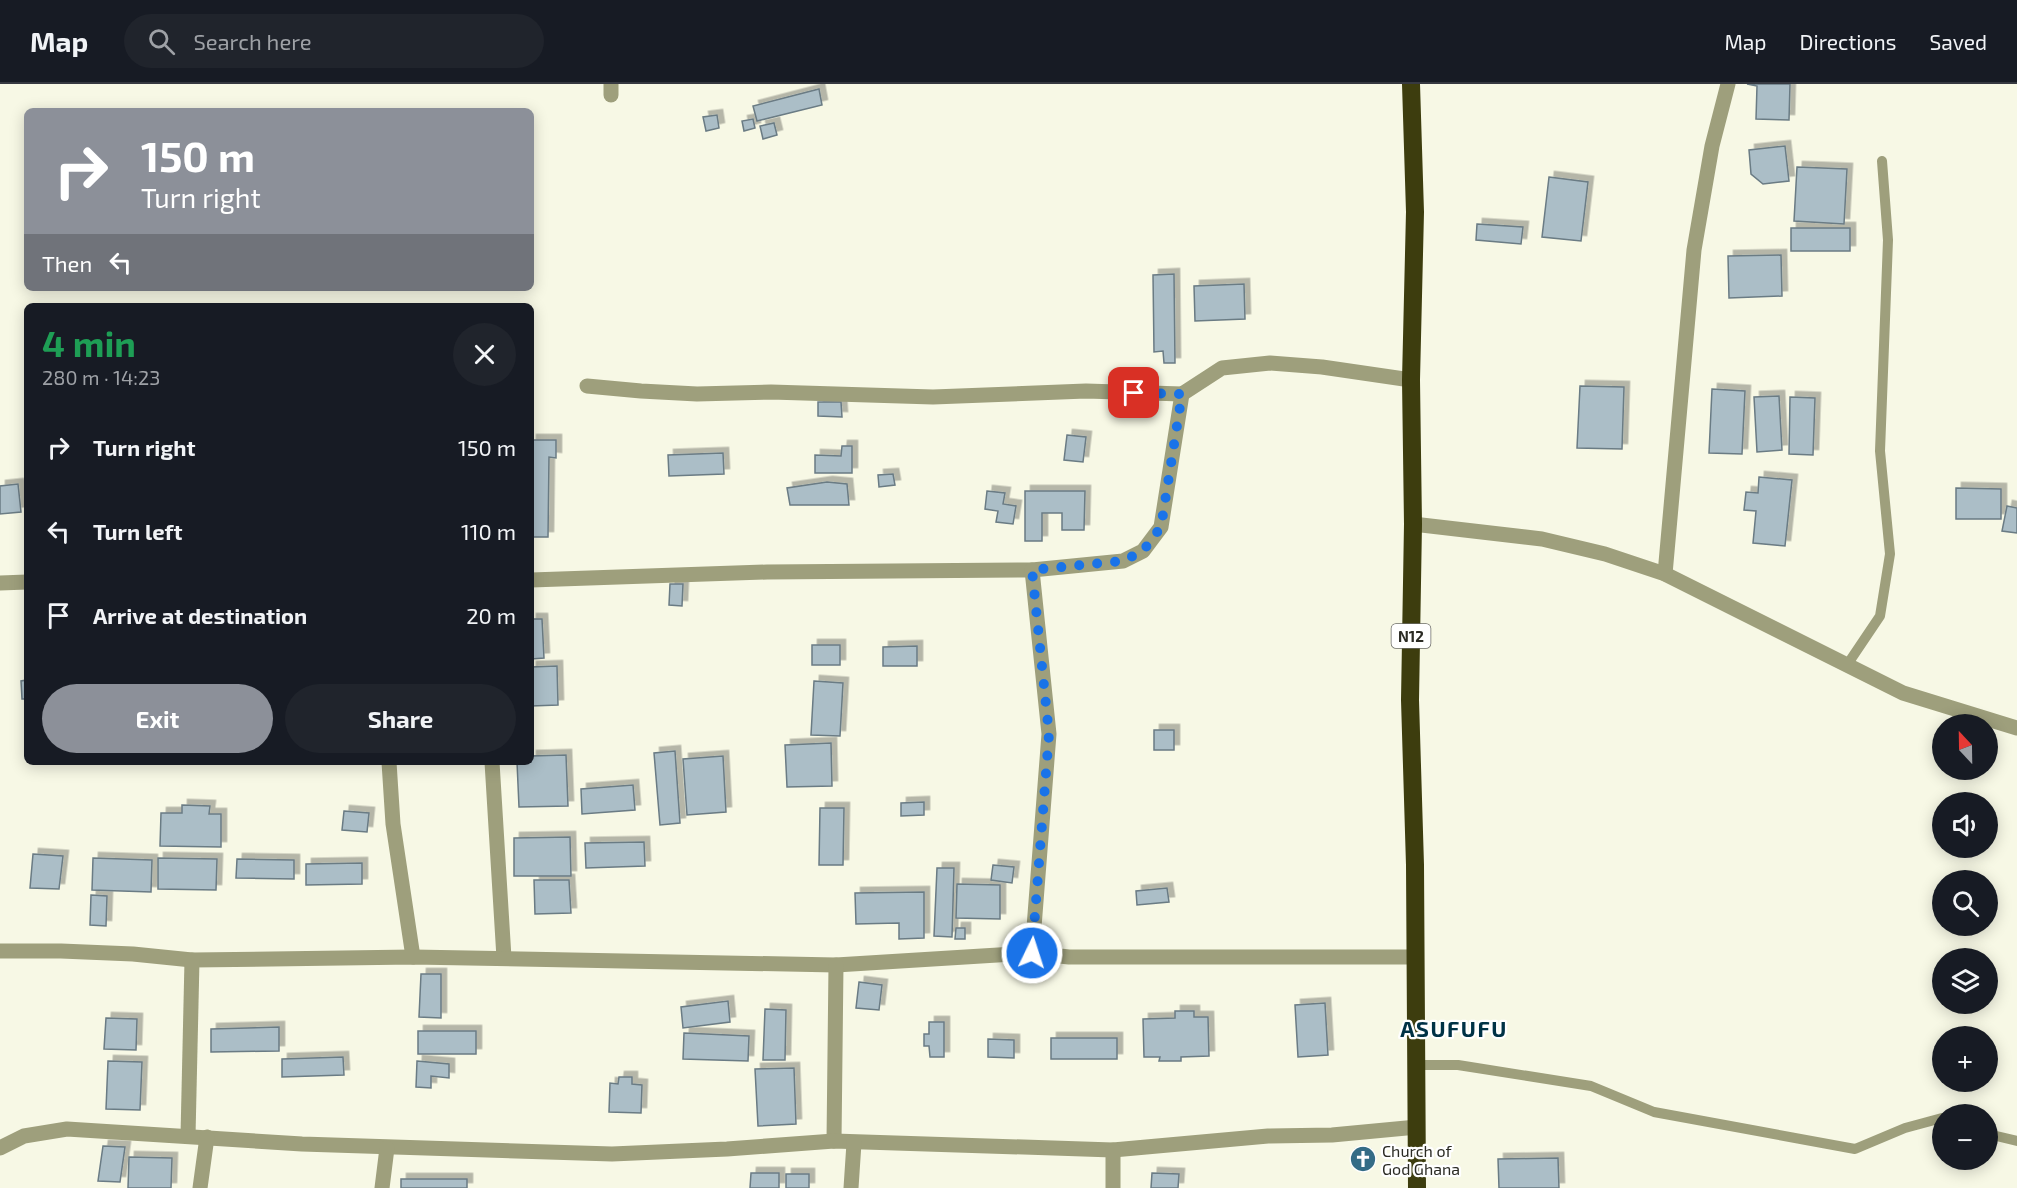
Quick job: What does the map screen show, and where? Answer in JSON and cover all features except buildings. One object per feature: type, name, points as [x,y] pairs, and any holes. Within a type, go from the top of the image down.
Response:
[{"type":"highway","name":"N12","points":[[1410,84],[1415,213],[1411,380],[1413,525],[1410,700],[1417,1188]]},
{"type":"street","points":[[1665,574],[1694,250],[1712,146],[1728,84]]},
{"type":"street","points":[[587,386],[641,392],[697,394],[771,392],[933,397],[1086,391],[1182,394],[1222,368],[1270,363],[1323,366],[1411,380]]},
{"type":"street","points":[[534,580],[767,572],[1032,570],[1123,561],[1143,551],[1161,527],[1182,394]]},
{"type":"street","points":[[1413,525],[1542,538],[1605,554],[1665,574],[1903,693],[2017,728]]},
{"type":"street","points":[[1032,570],[1049,734],[1032,953]]},
{"type":"street","points":[[0,583],[24,582]]},
{"type":"street","points":[[389,765],[393,824],[413,957]]},
{"type":"street","points":[[492,765],[504,958]]},
{"type":"street","points":[[0,951],[133,954],[192,960],[413,957],[836,964],[1032,953],[1069,957],[1415,957]]},
{"type":"street","points":[[188,1136],[192,960]]},
{"type":"street","points":[[834,1142],[836,964]]},
{"type":"street","points":[[0,1148],[24,1136],[67,1129],[387,1148],[612,1154],[834,1142],[1113,1150],[1268,1136],[1332,1135],[1417,1127]]},
{"type":"street","points":[[200,1188],[207,1137]]},
{"type":"street","points":[[851,1188],[854,1143]]},
{"type":"street","points":[[382,1188],[387,1148]]},
{"type":"street","points":[[1113,1150],[1113,1188]]},
{"type":"lane","points":[[1847,665],[1880,616],[1890,554],[1880,451],[1888,240],[1882,161]]},
{"type":"lane","points":[[1416,1065],[1458,1065],[1591,1086],[1654,1112],[1855,1149],[1905,1128],[1932,1121]]},
{"type":"lane","points":[[1998,1136],[2017,1141]]},
{"type":"place","name":"Church of God Ghana","points":[[1363,1159]]},
{"type":"district","name":"ASUFUFU","points":[[1454,1028]]},
{"type":"route","points":[[1032,953],[1049,734],[1032,570],[1123,561],[1143,551],[1161,527],[1182,394],[1134,393]]}]
